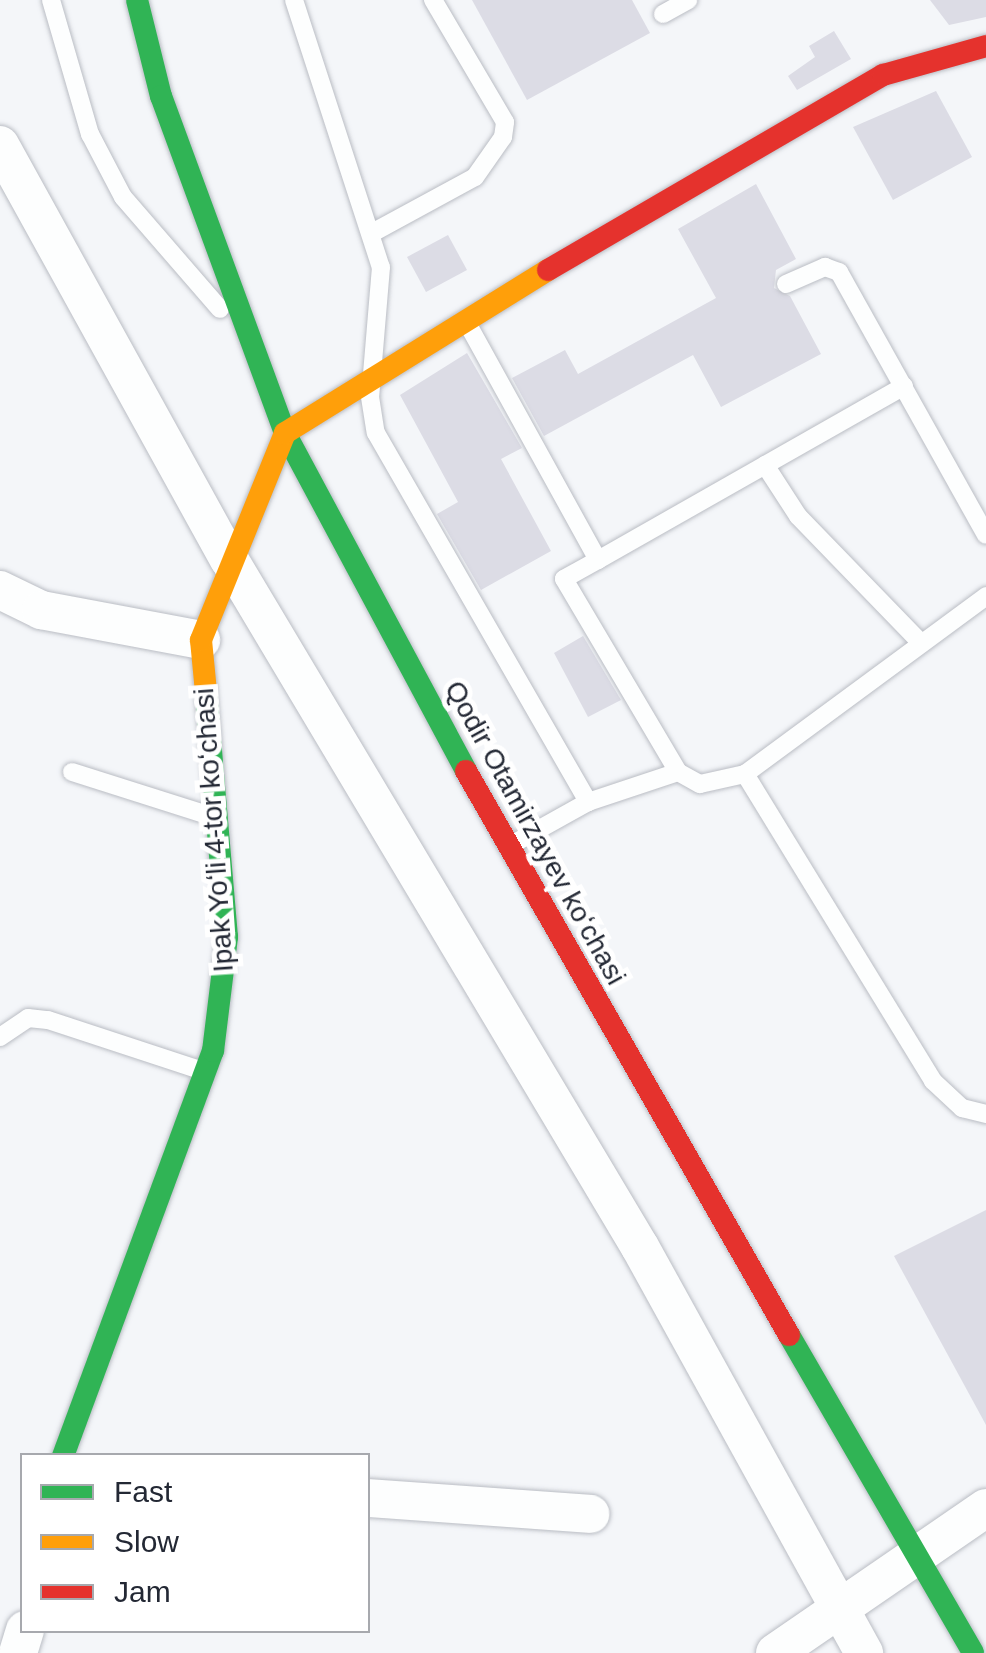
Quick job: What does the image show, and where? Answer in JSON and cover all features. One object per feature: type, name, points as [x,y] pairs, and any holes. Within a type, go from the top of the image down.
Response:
[{"type":"street","name":"Qodir Otamirzayev koʻchasi","points":[[137,0],[161,96],[285,433],[506,848],[920,1554],[972,1653]]},
{"type":"street","points":[[285,433],[465,318],[882,75],[986,46]]},
{"type":"street","points":[[0,144],[229,559],[640,1247],[864,1653]]},
{"type":"street","name":"Ipak Yoʻli 4-tor koʻchasi","points":[[75,1453],[205,1072],[228,967],[212,816],[201,640],[229,559],[285,433]]},
{"type":"street","points":[[0,590],[41,610],[201,640]]},
{"type":"street","points":[[370,1498],[590,1514]]},
{"type":"street","points":[[776,1653],[986,1508]]},
{"type":"lane","points":[[51,0],[90,134],[123,197],[248,337]]},
{"type":"lane","points":[[294,0],[372,233],[382,301],[372,379],[376,433],[588,802]]},
{"type":"lane","points":[[372,233],[475,177],[503,137],[505,122],[433,0]]},
{"type":"lane","points":[[663,14],[688,0]]},
{"type":"lane","points":[[786,284],[825,267],[839,272],[986,535]]},
{"type":"lane","points":[[465,318],[598,560]]},
{"type":"lane","points":[[904,386],[564,578],[678,772],[700,784],[745,774],[986,596]]},
{"type":"lane","points":[[765,464],[798,516],[920,642]]},
{"type":"lane","points":[[72,772],[212,816]]},
{"type":"lane","points":[[506,848],[588,802],[678,772]]},
{"type":"lane","points":[[745,774],[933,1081],[962,1108],[986,1114]]},
{"type":"lane","points":[[0,1037],[28,1018],[48,1020],[205,1072]]},
{"type":"building","points":[[472,0],[632,0],[650,33],[527,100]]},
{"type":"building","points":[[930,0],[986,0],[986,17],[949,25]]},
{"type":"building","points":[[834,31],[851,59],[797,90],[788,76],[815,57],[809,46]]},
{"type":"building","points":[[936,91],[972,157],[893,200],[853,127]]},
{"type":"building","points":[[756,184],[796,259],[776,270],[774,288],[790,296],[821,354],[721,407],[693,355],[544,436],[512,378],[565,350],[578,374],[716,298],[678,229]]},
{"type":"building","points":[[448,235],[467,270],[426,292],[407,257]]},
{"type":"building","points":[[467,353],[522,448],[501,459],[551,551],[481,590],[437,514],[458,502],[400,395]]},
{"type":"building","points":[[583,636],[621,700],[588,717],[554,653]]},
{"type":"building","points":[[986,1210],[986,1425],[894,1256]]},
{"type":"traffic: fast","points":[[137,0],[161,96],[285,433],[466,771]]},
{"type":"traffic: fast","points":[[64,1453],[213,1051],[227,937],[206,692]]},
{"type":"traffic: fast","points":[[789,1335],[973,1653]]},
{"type":"traffic: slow","points":[[206,692],[201,640],[285,433],[548,270]]},
{"type":"traffic: jam","points":[[548,270],[883,75],[986,46]]},
{"type":"traffic: jam","points":[[466,771],[789,1335]]}]
